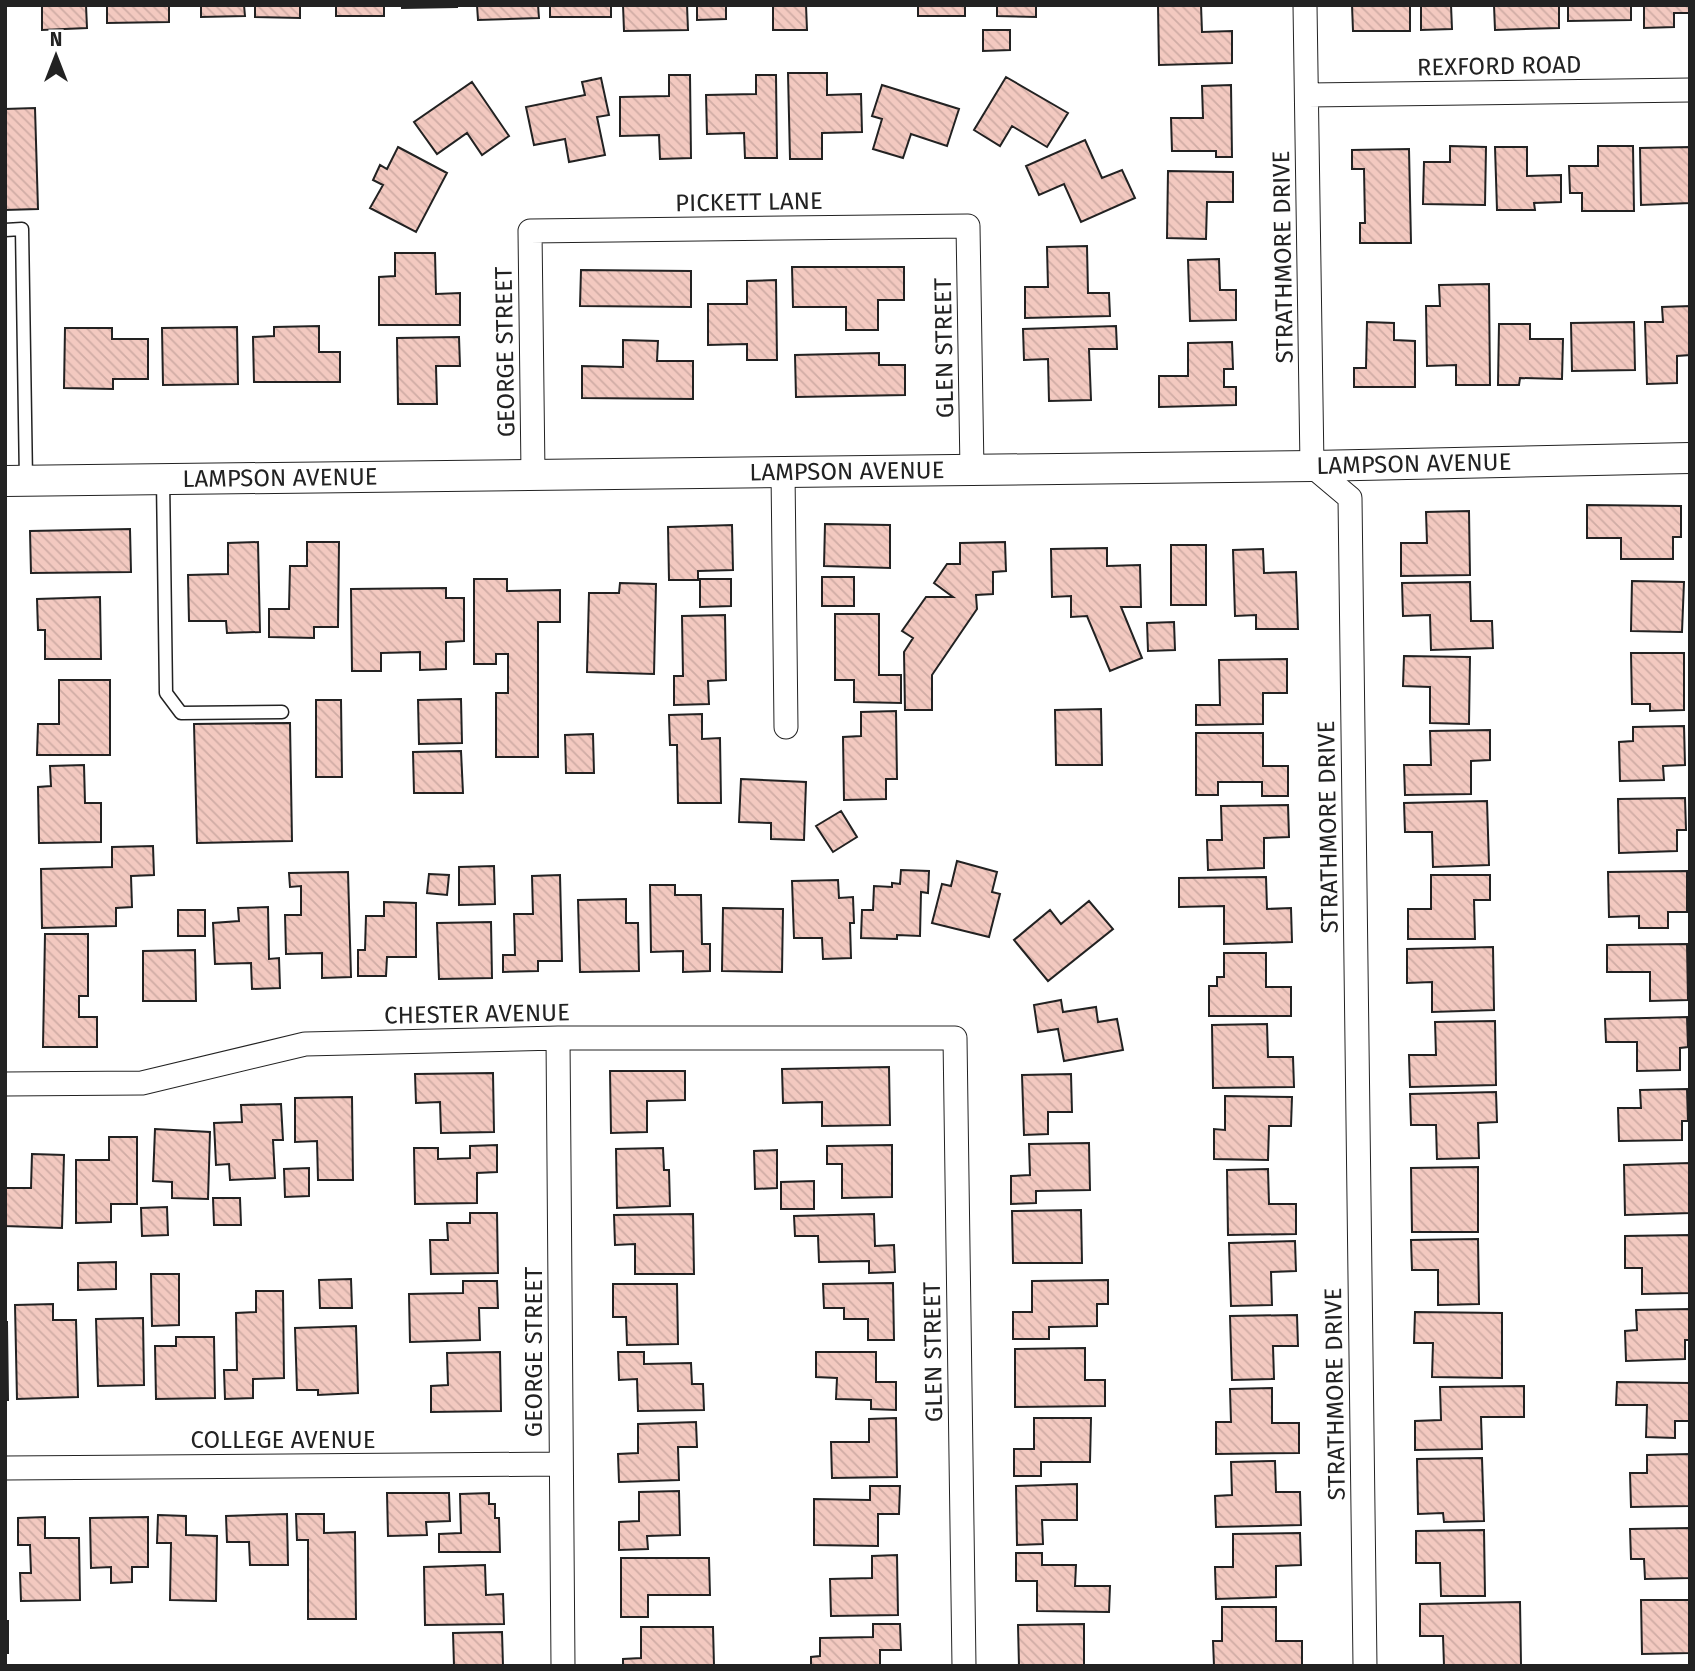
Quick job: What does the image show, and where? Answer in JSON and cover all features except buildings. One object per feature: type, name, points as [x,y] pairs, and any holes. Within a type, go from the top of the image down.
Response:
[{"type":"street","name":"STRATHMORE DRIVE","points":[[1305,5],[1312,466],[1350,498],[1365,1666]]},
{"type":"street","name":"REXFORD ROAD","points":[[1308,95],[1690,90]]},
{"type":"street","name":"PICKETT LANE","points":[[530,231],[968,226]]},
{"type":"street","name":"GLEN STREET","points":[[968,226],[972,470]]},
{"type":"street","name":"GEORGE STREET","points":[[530,231],[533,472]]},
{"type":"street","name":"LAMPSON AVENUE","points":[[16,480],[533,472],[1312,466],[1690,457]]},
{"type":"street","points":[[783,472],[786,727]]},
{"type":"street","name":"GEORGE STREET","points":[[558,1038],[563,1666]]},
{"type":"street","name":"CHESTER AVENUE","points":[[5,1084],[142,1083],[305,1044],[558,1038],[955,1038]]},
{"type":"street","name":"GLEN STREET","points":[[955,1038],[964,1666]]},
{"type":"street","name":"COLLEGE AVENUE","points":[[5,1468],[561,1464]]},
{"type":"lane","points":[[5,230],[22,229],[16,480]]},
{"type":"lane","points":[[163,478],[166,693],[181,713],[282,712]]}]
